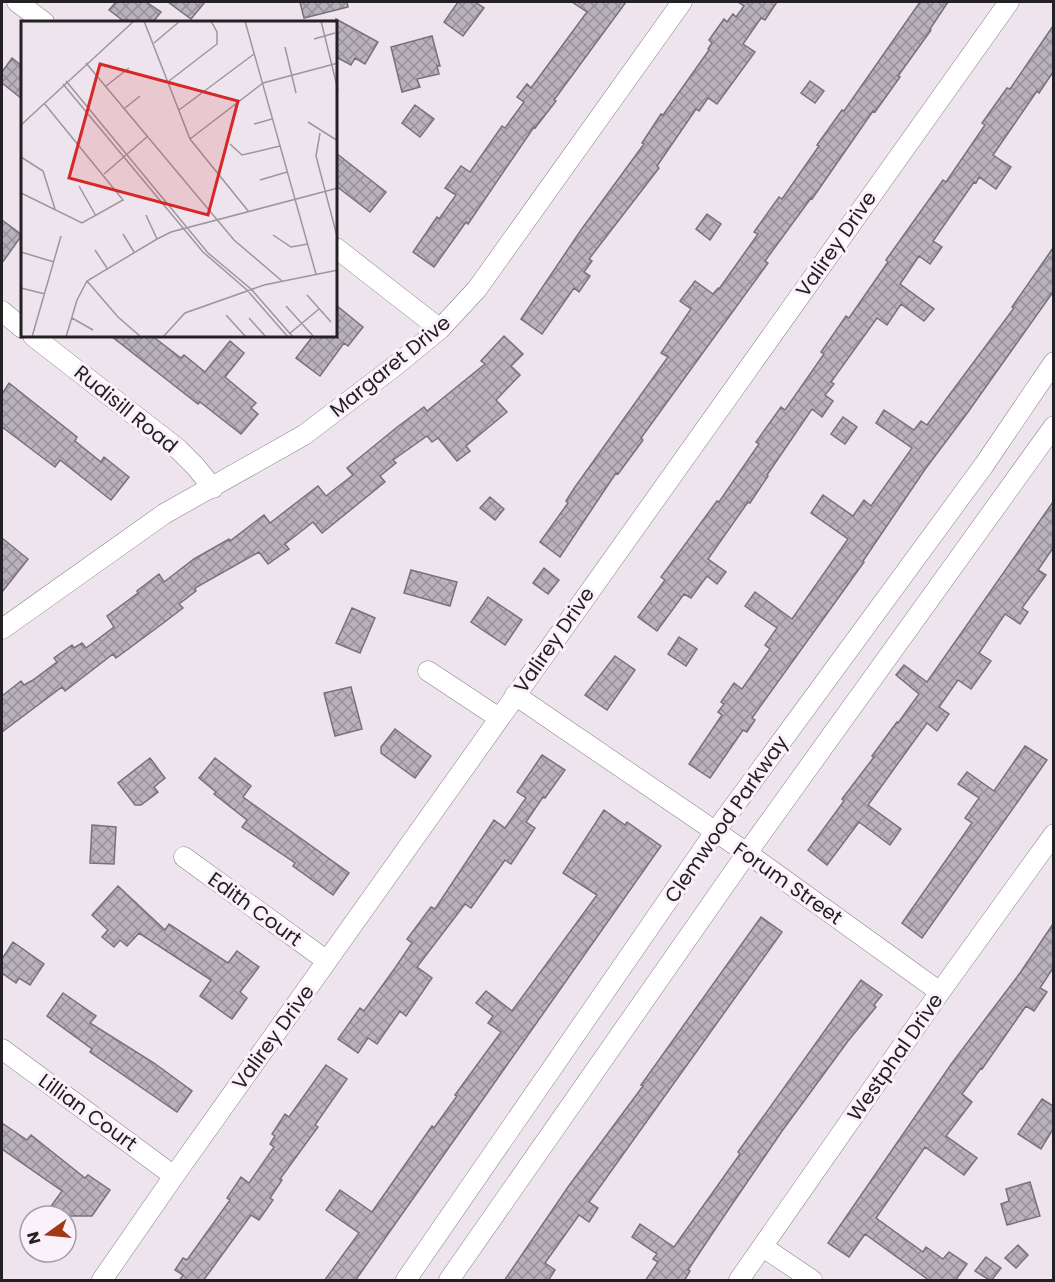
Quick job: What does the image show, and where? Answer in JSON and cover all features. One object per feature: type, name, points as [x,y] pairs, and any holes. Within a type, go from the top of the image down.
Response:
[{"type":"street","points":[[17,2],[43,21]]},
{"type":"street","name":"Margaret Drive","points":[[2,629],[164,514],[304,435],[440,329],[477,289],[682,2]]},
{"type":"street","name":"Valirey Drive","points":[[102,1281],[515,695],[1009,2]]},
{"type":"street","points":[[338,250],[440,329]]},
{"type":"street","points":[[2,311],[21,327]]},
{"type":"street","name":"Rudisill Road","points":[[36,338],[178,449],[213,488]]},
{"type":"street","name":"Clemwood Parkway","points":[[406,1281],[715,832],[984,465],[1053,362]]},
{"type":"street","name":"Clemwood Parkway","points":[[449,1281],[747,853],[1053,426]]},
{"type":"street","points":[[428,671],[499,718]]},
{"type":"street","name":"Forum Street","points":[[515,695],[747,853],[940,992]]},
{"type":"street","name":"Westphal Drive","points":[[739,1281],[1053,834]]},
{"type":"street","name":"Edith Court","points":[[184,857],[327,961]]},
{"type":"street","name":"Lillian Court","points":[[2,1049],[174,1176]]},
{"type":"street","points":[[763,1247],[812,1281]]},
{"type":"building","points":[[116,2],[146,2],[161,12],[154,21],[124,21],[109,10]]},
{"type":"building","points":[[168,2],[205,2],[191,19]]},
{"type":"building","points":[[300,2],[347,2],[348,7],[304,18]]},
{"type":"building","points":[[458,2],[475,2],[484,8],[463,36],[444,22]]},
{"type":"building","points":[[572,2],[626,2],[554,100],[556,101],[534,127],[468,224],[466,222],[434,267],[413,252],[437,217],[439,219],[456,195],[445,188],[461,166],[470,172],[502,126],[505,128],[524,102],[517,97],[527,84],[531,88],[587,12]]},
{"type":"building","points":[[738,2],[777,2],[765,20],[761,18],[743,44],[755,52],[717,104],[708,98],[699,111],[696,109],[657,166],[659,168],[589,259],[592,261],[584,272],[590,276],[579,292],[574,288],[542,334],[521,319],[581,230],[644,144],[642,143],[661,114],[663,115],[709,50],[712,43],[709,40],[724,19],[727,22],[733,14],[736,17],[744,6]]},
{"type":"building","points":[[920,2],[948,2],[898,76],[900,77],[765,261],[768,263],[641,438],[643,440],[618,474],[616,473],[560,557],[540,542],[568,503],[566,501],[575,487],[668,357],[661,353],[691,309],[680,301],[695,281],[713,294],[719,289],[758,234],[754,232],[779,197],[782,199],[819,146],[817,145],[842,110],[844,111]]},
{"type":"building","points":[[336,19],[378,42],[365,64],[355,58],[351,65],[338,58],[338,21]]},
{"type":"building","points":[[1053,26],[1053,72],[1039,93],[1037,91],[993,155],[1011,167],[996,189],[979,177],[976,183],[974,182],[933,241],[942,247],[930,264],[919,256],[900,284],[934,309],[924,321],[901,304],[887,325],[877,318],[831,382],[834,384],[825,395],[833,401],[822,417],[812,409],[750,503],[748,502],[708,559],[726,572],[717,584],[707,576],[691,598],[684,594],[657,631],[638,617],[665,580],[661,577],[717,501],[719,502],[759,444],[756,442],[781,407],[785,410],[824,354],[821,352],[846,316],[849,318],[888,262],[886,260],[943,180],[946,182],[985,125],[982,123],[1007,88],[1010,89]]},
{"type":"building","points":[[432,36],[440,66],[437,66],[439,74],[417,79],[420,87],[402,92],[391,47]]},
{"type":"building","points":[[12,58],[21,65],[21,98],[2,83],[2,72]]},
{"type":"building","points":[[810,81],[824,91],[815,103],[801,93]]},
{"type":"building","points":[[415,105],[434,119],[420,137],[402,123]]},
{"type":"building","points":[[338,155],[386,192],[370,212],[338,188]]},
{"type":"building","points":[[707,214],[721,224],[710,240],[696,229]]},
{"type":"building","points":[[2,220],[21,236],[2,263]]},
{"type":"building","points":[[1053,248],[1053,292],[926,468],[864,562],[752,718],[755,720],[747,732],[743,730],[710,778],[689,764],[722,715],[718,712],[724,704],[721,702],[734,683],[742,689],[770,649],[765,645],[777,628],[745,606],[755,592],[792,619],[848,539],[811,513],[823,495],[853,516],[864,500],[871,506],[912,448],[876,423],[884,410],[914,430],[921,421],[927,425],[1014,308],[1012,307]]},
{"type":"building","points":[[338,307],[363,327],[348,346],[344,343],[320,376],[296,358],[311,338],[338,338]]},
{"type":"building","points":[[504,336],[523,354],[511,366],[520,375],[496,400],[507,412],[466,446],[470,451],[457,461],[438,438],[432,442],[427,436],[393,460],[396,463],[380,476],[385,482],[322,533],[313,522],[285,544],[289,549],[268,564],[259,552],[195,588],[196,591],[179,604],[183,608],[162,624],[116,658],[113,654],[65,691],[62,687],[2,732],[2,696],[21,681],[24,685],[33,680],[57,662],[54,658],[72,645],[74,648],[82,643],[86,648],[114,627],[107,616],[159,574],[164,582],[194,559],[229,539],[230,541],[264,515],[270,523],[318,486],[326,496],[353,475],[347,468],[424,407],[427,411],[485,364],[481,361]]},
{"type":"building","points":[[114,338],[155,338],[181,358],[184,355],[205,372],[230,341],[244,353],[225,377],[256,403],[251,408],[258,414],[241,434],[200,402],[198,404]]},
{"type":"building","points":[[9,383],[77,437],[75,441],[101,462],[104,457],[129,477],[111,500],[60,460],[55,467],[2,427],[2,394]]},
{"type":"building","points":[[843,417],[857,427],[845,444],[831,434]]},
{"type":"building","points":[[490,497],[504,509],[495,520],[480,508]]},
{"type":"building","points":[[1053,502],[1053,548],[1038,570],[1046,575],[1022,608],[1028,612],[1020,624],[1005,614],[979,653],[991,661],[971,689],[958,680],[939,707],[949,714],[937,731],[927,723],[868,805],[901,829],[890,845],[859,822],[827,865],[808,850],[874,757],[872,756],[919,694],[896,675],[904,665],[927,682]]},
{"type":"building","points":[[2,538],[28,559],[2,592]]},
{"type":"building","points":[[544,568],[559,580],[548,594],[533,583]]},
{"type":"building","points":[[411,570],[457,582],[450,606],[404,593]]},
{"type":"building","points":[[488,597],[522,620],[505,645],[471,622]]},
{"type":"building","points":[[352,608],[375,618],[360,653],[336,643]]},
{"type":"building","points":[[679,637],[697,649],[686,666],[668,654]]},
{"type":"building","points":[[615,656],[635,670],[607,710],[585,695]]},
{"type":"building","points":[[351,687],[362,729],[335,736],[324,693]]},
{"type":"building","points":[[395,729],[431,756],[415,778],[381,753],[381,747]]},
{"type":"building","points":[[1025,746],[1047,760],[922,938],[902,923],[972,823],[965,818],[979,798],[958,784],[967,772],[994,791]]},
{"type":"building","points":[[542,755],[565,770],[526,822],[535,828],[511,864],[505,860],[471,908],[465,904],[417,967],[432,978],[406,1016],[400,1011],[377,1044],[368,1038],[358,1053],[338,1039],[360,1008],[364,1011],[395,968],[412,943],[407,939],[431,907],[435,909],[494,820],[505,828],[526,798],[517,792]]},
{"type":"building","points":[[150,758],[165,778],[154,787],[158,792],[141,805],[135,805],[118,783]]},
{"type":"building","points":[[215,758],[251,786],[243,797],[349,873],[333,895],[293,866],[295,863],[242,827],[247,820],[214,794],[216,792],[199,778]]},
{"type":"building","points":[[604,810],[625,825],[627,822],[661,846],[355,1281],[324,1281],[359,1233],[326,1210],[340,1190],[372,1212],[501,1032],[488,1023],[493,1016],[476,1003],[486,991],[512,1011],[597,895],[563,873]]},
{"type":"building","points":[[92,825],[116,827],[114,864],[90,863]]},
{"type":"building","points":[[118,886],[165,930],[169,924],[228,963],[237,951],[259,967],[240,992],[247,998],[232,1019],[200,996],[211,980],[139,933],[127,946],[120,940],[114,947],[102,937],[108,930],[92,915]]},
{"type":"building","points":[[761,917],[782,932],[589,1202],[598,1208],[589,1222],[579,1215],[545,1263],[555,1270],[548,1281],[504,1281],[568,1187],[643,1086],[641,1085]]},
{"type":"building","points":[[1053,924],[1053,968],[1040,988],[1047,992],[1034,1011],[1026,1006],[962,1094],[972,1102],[946,1136],[977,1158],[964,1175],[925,1147],[876,1218],[923,1252],[926,1247],[943,1259],[949,1252],[967,1264],[955,1281],[930,1281],[865,1234],[849,1257],[828,1243],[952,1063],[1020,973]]},
{"type":"building","points":[[13,942],[44,964],[30,985],[19,978],[16,983],[2,973],[2,959]]},
{"type":"building","points":[[861,980],[882,995],[874,1005],[876,1007],[782,1131],[688,1270],[690,1271],[684,1281],[645,1281],[658,1262],[653,1259],[657,1254],[632,1237],[640,1224],[674,1247],[740,1154],[738,1152]]},
{"type":"building","points":[[63,993],[96,1016],[90,1023],[154,1063],[192,1091],[177,1112],[90,1052],[92,1049],[47,1016]]},
{"type":"building","points":[[326,1065],[347,1079],[315,1125],[318,1127],[280,1179],[282,1180],[270,1198],[273,1200],[259,1220],[251,1215],[203,1281],[179,1281],[183,1275],[175,1270],[183,1258],[187,1260],[230,1200],[227,1198],[241,1177],[249,1183],[274,1147],[270,1144],[275,1136],[272,1134],[285,1114],[289,1117]]},
{"type":"building","points":[[1042,1099],[1053,1106],[1053,1129],[1041,1149],[1018,1134]]},
{"type":"building","points":[[2,1123],[27,1140],[31,1135],[85,1178],[88,1175],[110,1190],[92,1216],[78,1216],[78,1204],[53,1204],[62,1191],[2,1149]]},
{"type":"building","points":[[1030,1182],[1040,1216],[1007,1225],[1001,1204],[1009,1201],[1006,1189]]},
{"type":"building","points":[[1018,1245],[1028,1255],[1016,1268],[1005,1258]]},
{"type":"building","points":[[986,1257],[1001,1268],[991,1281],[975,1271]]}]
